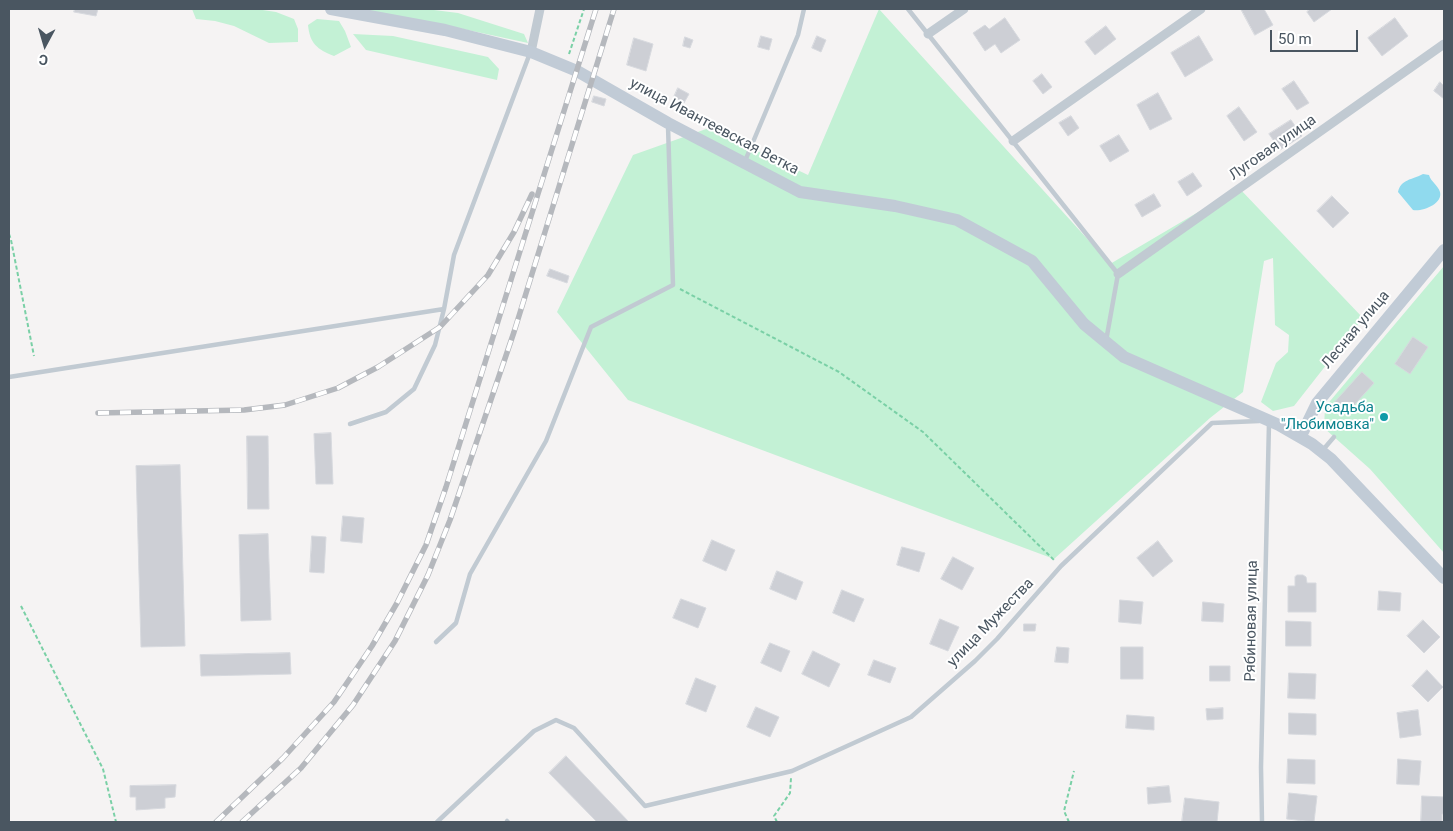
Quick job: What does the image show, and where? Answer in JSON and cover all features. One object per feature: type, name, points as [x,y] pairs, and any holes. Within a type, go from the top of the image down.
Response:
[{"type":"main road","name":"улица Ивантеевская Ветка","points":[[331,9],[445,30],[531,52],[565,65],[668,123],[800,192],[895,206],[958,220],[1032,260],[1084,324],[1124,357],[1269,420],[1301,436],[1312,444],[1331,459],[1444,578]]},
{"type":"main road","name":"Лесная улица","points":[[1301,436],[1316,403],[1444,250]]},
{"type":"street","points":[[531,52],[540,9]]},
{"type":"street","points":[[928,34],[964,9]]},
{"type":"street","points":[[1013,141],[1201,9]]},
{"type":"street","name":"Луговая улица","points":[[1118,274],[1444,44]]},
{"type":"lane","points":[[745,162],[798,35],[804,9]]},
{"type":"lane","points":[[908,9],[1118,274],[1106,342]]},
{"type":"lane","points":[[350,424],[386,412],[414,388],[435,345],[454,255],[531,52]]},
{"type":"lane","points":[[436,642],[456,623],[470,574],[546,441],[591,327],[673,285],[668,123]]},
{"type":"lane","points":[[9,377],[444,309]]},
{"type":"lane","name":"улица Мужества","points":[[437,822],[534,732],[556,720],[574,728],[646,806],[792,771],[911,717],[975,661],[997,639],[1061,566],[1212,423],[1269,420]]},
{"type":"lane","name":"Рябиновая улица","points":[[1262,822],[1261,768],[1269,420]]},
{"type":"lane","points":[[1322,452],[1334,437]]},
{"type":"path","points":[[565,65],[584,9]]},
{"type":"path","points":[[9,234],[34,356]]},
{"type":"path","points":[[673,285],[839,372],[923,432],[1061,566]]},
{"type":"path","points":[[21,606],[102,769],[116,822]]},
{"type":"path","points":[[777,822],[774,816],[790,793],[792,771]]},
{"type":"path","points":[[1069,822],[1064,811],[1074,771]]},
{"type":"green space","points":[[192,9],[256,9],[276,12],[294,19],[298,29],[298,42],[269,43],[234,26],[196,19]]},
{"type":"green space","points":[[346,9],[426,9],[458,13],[524,34],[528,43],[463,29]]},
{"type":"green space","points":[[879,9],[1110,264],[1239,188],[1363,318],[1294,406],[1273,411],[1261,402],[1276,363],[1288,352],[1289,335],[1275,325],[1273,258],[1264,261],[1243,392],[1210,418],[1054,559],[628,400],[557,312],[633,155],[709,128],[808,175]]},
{"type":"green space","points":[[317,19],[339,21],[351,47],[334,56],[315,45],[308,25]]},
{"type":"green space","points":[[353,34],[393,36],[488,57],[499,69],[497,80],[366,50]]},
{"type":"green space","name":"Усадьба \"Любимовка\"","points":[[1444,266],[1444,553],[1370,469],[1324,428],[1325,407]]},
{"type":"water","points":[[1423,174],[1429,175],[1439,190],[1440,196],[1431,206],[1421,210],[1413,210],[1398,192],[1399,188],[1407,180]]},
{"type":"building","points":[[75,9],[98,9],[96,16],[74,12]]},
{"type":"building","points":[[1241,9],[1264,9],[1273,25],[1255,35]]},
{"type":"building","points":[[1310,9],[1332,9],[1314,22],[1307,12]]},
{"type":"building","points":[[1005,18],[1020,40],[1001,53],[995,44],[985,51],[973,33],[985,25],[989,29]]},
{"type":"building","points":[[1395,18],[1408,36],[1382,56],[1368,38]]},
{"type":"building","points":[[1106,26],[1116,39],[1095,55],[1085,42]]},
{"type":"building","points":[[761,36],[772,39],[769,50],[758,47]]},
{"type":"building","points":[[817,36],[826,40],[821,52],[812,48]]},
{"type":"building","points":[[1199,36],[1213,60],[1185,77],[1171,53]]},
{"type":"building","points":[[685,37],[693,40],[690,48],[683,46]]},
{"type":"building","points":[[634,38],[653,44],[646,71],[627,65]]},
{"type":"building","points":[[1042,74],[1052,87],[1043,94],[1033,81]]},
{"type":"building","points":[[1294,81],[1309,103],[1297,110],[1282,89]]},
{"type":"building","points":[[1440,82],[1444,86],[1444,99],[1434,91]]},
{"type":"building","points":[[678,88],[689,94],[684,103],[674,97]]},
{"type":"building","points":[[1158,93],[1172,119],[1150,130],[1137,105]]},
{"type":"building","points":[[594,96],[606,99],[604,106],[592,102]]},
{"type":"building","points":[[1239,107],[1257,132],[1244,141],[1227,116]]},
{"type":"building","points":[[1071,116],[1079,128],[1068,136],[1059,123]]},
{"type":"building","points":[[1291,120],[1302,136],[1280,150],[1269,134]]},
{"type":"building","points":[[1119,135],[1129,151],[1110,162],[1100,146]]},
{"type":"building","points":[[1193,173],[1202,186],[1187,196],[1178,182]]},
{"type":"building","points":[[1154,194],[1161,206],[1142,217],[1135,205]]},
{"type":"building","points":[[1332,196],[1349,213],[1333,228],[1317,211]]},
{"type":"building","points":[[550,269],[569,276],[567,283],[547,276]]},
{"type":"building","points":[[1413,337],[1428,347],[1410,374],[1395,364]]},
{"type":"building","points":[[1362,372],[1374,383],[1347,413],[1335,402]]},
{"type":"building","points":[[331,433],[333,484],[316,484],[314,434]]},
{"type":"building","points":[[247,436],[268,436],[269,509],[248,509]]},
{"type":"building","points":[[180,465],[185,646],[141,647],[136,466]]},
{"type":"building","points":[[343,516],[364,518],[362,543],[341,541]]},
{"type":"building","points":[[268,534],[271,620],[241,621],[239,535]]},
{"type":"building","points":[[312,536],[326,537],[324,573],[310,572]]},
{"type":"building","points":[[712,540],[735,550],[726,571],[703,561]]},
{"type":"building","points":[[1158,541],[1173,561],[1153,577],[1137,558]]},
{"type":"building","points":[[902,547],[925,553],[919,572],[897,565]]},
{"type":"building","points":[[953,557],[974,568],[962,590],[941,579]]},
{"type":"building","points":[[777,571],[803,582],[796,600],[770,589]]},
{"type":"building","points":[[1297,575],[1306,577],[1307,583],[1316,583],[1316,612],[1288,612],[1288,586],[1295,586],[1295,577]]},
{"type":"building","points":[[842,590],[864,599],[854,622],[833,613]]},
{"type":"building","points":[[1379,591],[1401,593],[1400,611],[1378,610]]},
{"type":"building","points":[[681,599],[706,608],[698,628],[673,618]]},
{"type":"building","points":[[1120,600],[1143,602],[1141,624],[1119,622]]},
{"type":"building","points":[[1203,602],[1224,604],[1223,622],[1202,621]]},
{"type":"building","points":[[940,619],[959,627],[948,651],[930,644]]},
{"type":"building","points":[[1423,620],[1440,637],[1424,653],[1407,636]]},
{"type":"building","points":[[1286,621],[1311,622],[1311,646],[1286,646]]},
{"type":"building","points":[[1024,624],[1036,624],[1035,631],[1024,631]]},
{"type":"building","points":[[770,643],[790,651],[781,672],[761,663]]},
{"type":"building","points":[[1057,647],[1069,648],[1068,663],[1055,662]]},
{"type":"building","points":[[1121,647],[1143,647],[1143,679],[1121,679]]},
{"type":"building","points":[[813,651],[840,664],[829,687],[802,674]]},
{"type":"building","points":[[290,653],[291,674],[201,676],[200,655]]},
{"type":"building","points":[[874,660],[896,668],[890,683],[868,675]]},
{"type":"building","points":[[1210,666],[1230,666],[1230,681],[1210,681]]},
{"type":"building","points":[[1427,670],[1443,687],[1428,702],[1412,686]]},
{"type":"building","points":[[1289,673],[1316,674],[1315,699],[1288,698]]},
{"type":"building","points":[[696,678],[716,686],[706,712],[686,704]]},
{"type":"building","points":[[756,707],[779,717],[770,737],[747,727]]},
{"type":"building","points":[[1223,708],[1223,719],[1207,720],[1206,709]]},
{"type":"building","points":[[1418,710],[1421,735],[1400,738],[1397,713]]},
{"type":"building","points":[[1289,713],[1316,714],[1316,735],[1289,734]]},
{"type":"building","points":[[1127,715],[1154,717],[1154,730],[1126,728]]},
{"type":"building","points":[[566,756],[629,822],[597,822],[549,773]]},
{"type":"building","points":[[1288,759],[1315,760],[1315,784],[1287,783]]},
{"type":"building","points":[[1398,759],[1421,761],[1419,785],[1397,784]]},
{"type":"building","points":[[176,785],[175,797],[165,798],[165,808],[136,810],[136,797],[130,797],[130,786]]},
{"type":"building","points":[[1169,786],[1171,802],[1148,804],[1147,788]]},
{"type":"building","points":[[1289,793],[1317,796],[1314,822],[1287,819]]},
{"type":"building","points":[[1422,796],[1444,797],[1442,822],[1421,822]]},
{"type":"building","points":[[1185,798],[1219,802],[1217,822],[1182,822]]},
{"type":"railway","points":[[216,822],[283,758],[334,702],[372,646],[397,603],[426,545],[446,487],[596,9]]},
{"type":"railway","points":[[242,822],[301,768],[353,705],[395,641],[428,575],[450,520],[514,332],[614,9]]},
{"type":"railway","points":[[98,413],[244,410],[285,405],[338,388],[378,367],[440,327],[488,275],[514,232],[532,194]]},
{"type":"place","name":"Усадьба \"Любимовка\"","points":[[1384,417]]}]
